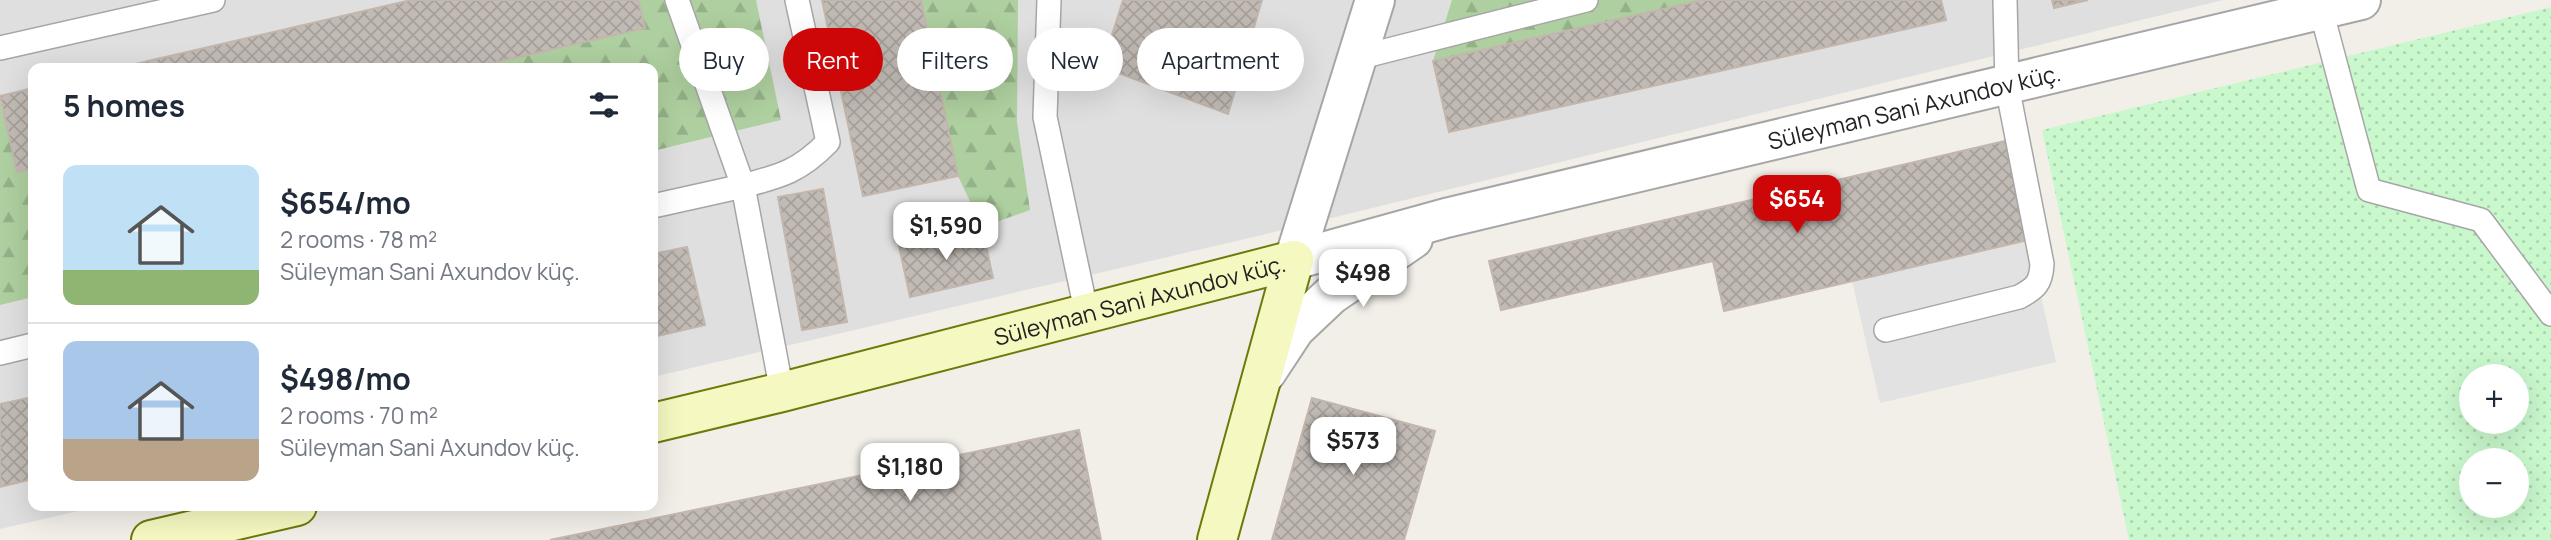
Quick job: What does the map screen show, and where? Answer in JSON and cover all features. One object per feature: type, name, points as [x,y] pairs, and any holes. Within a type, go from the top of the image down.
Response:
[{"type":"main road","name":"Süleyman Sani Axundov küç.","points":[[658,422],[782,393],[1294,260]]},
{"type":"main road","points":[[1217,540],[1294,260]]},
{"type":"main road","points":[[150,540],[275,511]]},
{"type":"street","points":[[1294,260],[1375,0]]},
{"type":"street","name":"Süleyman Sani Axundov küç.","points":[[1294,260],[1446,218],[2361,0]]},
{"type":"street","points":[[1261,381],[1295,329],[1331,295],[1379,260],[1446,218]]},
{"type":"lane","points":[[0,48],[214,0]]},
{"type":"lane","points":[[677,0],[743,186],[782,393]]},
{"type":"lane","points":[[658,205],[779,176],[809,161],[828,142],[797,0]]},
{"type":"lane","points":[[1049,0],[1045,117],[1087,315]]},
{"type":"lane","points":[[1357,58],[1586,0]]},
{"type":"lane","points":[[1886,330],[2019,297],[2035,289],[2041,279],[2042,264],[2007,86],[2005,0]]},
{"type":"lane","points":[[2321,10],[2369,190],[2481,220],[2551,314]]},
{"type":"lane","points":[[0,353],[28,346]]},
{"type":"shaded area","points":[[0,0],[2223,0],[1262,235],[658,376],[658,63],[28,63],[28,511],[79,511],[0,529]]},
{"type":"shaded area","points":[[2028,240],[2056,362],[1880,403],[1852,281]]},
{"type":"green space","points":[[638,0],[756,0],[762,28],[679,28],[679,91],[769,91],[769,62],[781,120],[658,150],[658,63],[493,63],[645,28]]},
{"type":"green space","points":[[921,0],[1018,0],[1017,122],[1030,210],[982,227],[958,176],[940,91],[1013,91],[1013,28],[927,28]]},
{"type":"green space","points":[[1452,0],[1703,0],[1433,61]]},
{"type":"green space","points":[[2551,7],[2551,540],[2129,540],[2042,130]]},
{"type":"green space","points":[[0,101],[17,171],[28,169],[28,298],[0,305]]},
{"type":"building","points":[[411,0],[638,0],[645,28],[493,63],[140,63]]},
{"type":"building","points":[[822,0],[921,0],[927,28],[897,28],[897,91],[940,91],[958,176],[863,196],[841,91],[883,91],[883,28],[828,28]]},
{"type":"building","points":[[1123,0],[1262,0],[1254,28],[1137,28],[1137,80],[1123,75],[1123,28],[1114,28]]},
{"type":"building","points":[[1703,0],[1941,0],[1946,20],[1449,132],[1433,61]]},
{"type":"building","points":[[2052,0],[2088,0],[2054,8]]},
{"type":"building","points":[[28,89],[28,169],[17,172],[0,96]]},
{"type":"building","points":[[1166,91],[1235,91],[1228,114]]},
{"type":"building","points":[[2005,141],[2028,240],[1724,311],[1713,261],[1501,310],[1489,261]]},
{"type":"building","points":[[823,189],[847,322],[802,330],[778,197]]},
{"type":"building","points":[[982,227],[993,278],[910,297],[899,246]]},
{"type":"building","points":[[687,247],[705,325],[658,336],[658,253]]},
{"type":"building","points":[[28,398],[28,480],[0,487],[0,404]]},
{"type":"building","points":[[1312,398],[1435,431],[1404,540],[1272,540]]},
{"type":"building","points":[[1079,430],[1101,540],[550,540]]}]
